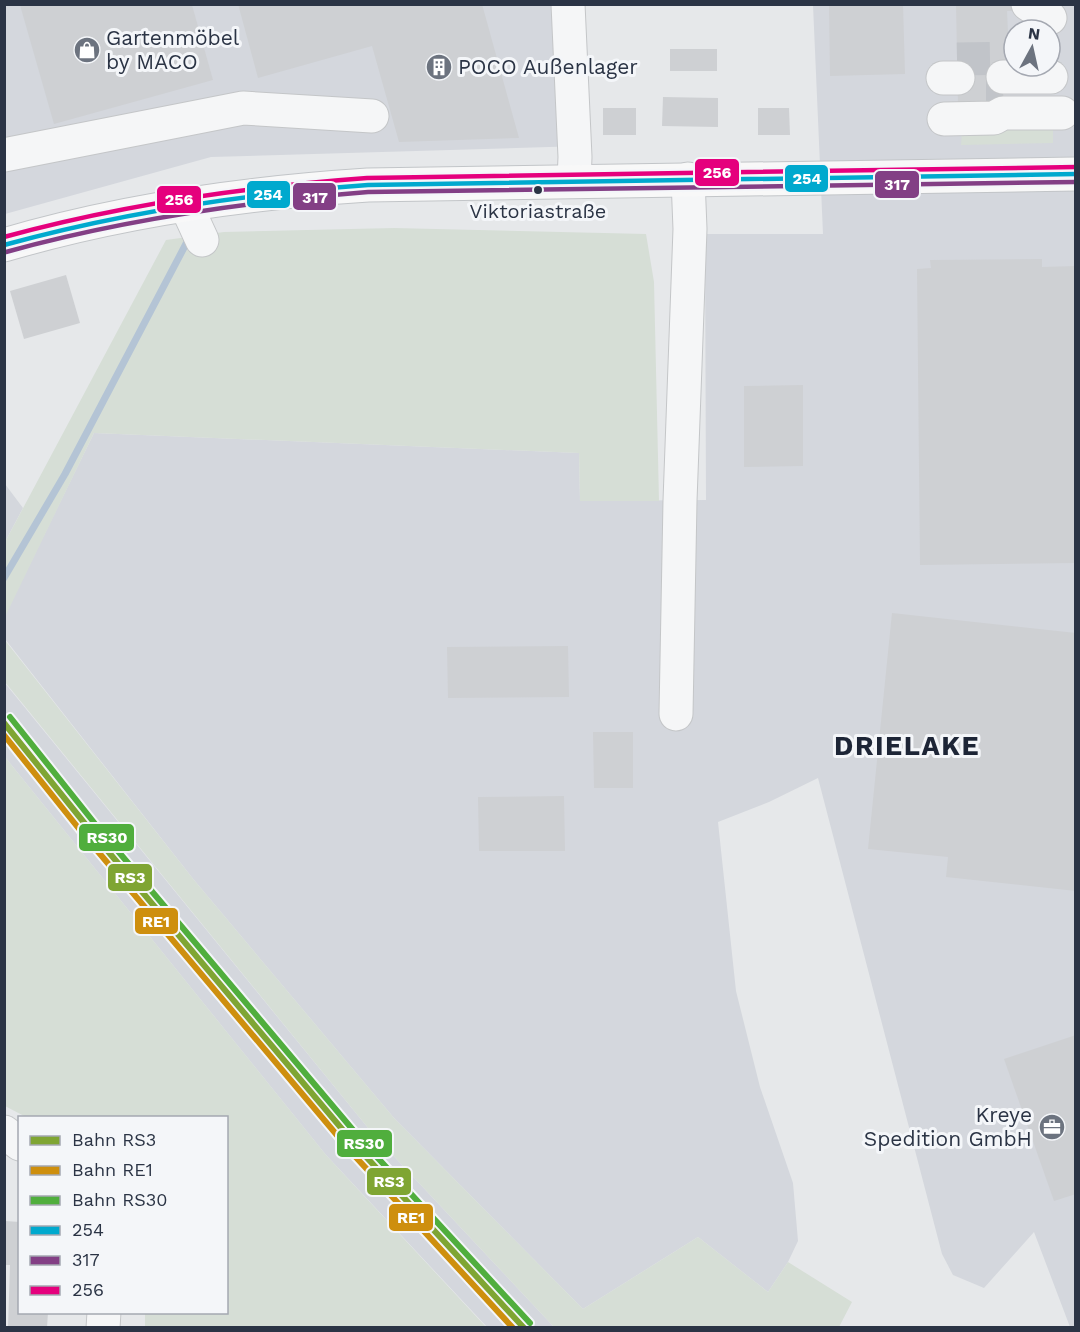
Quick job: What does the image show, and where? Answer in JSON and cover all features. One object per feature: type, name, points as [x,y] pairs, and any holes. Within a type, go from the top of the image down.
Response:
[{"type":"main road","points":[[4,245],[102,220],[185,203],[368,184],[1076,174]]},
{"type":"street","points":[[568,4],[575,157],[574,181]]},
{"type":"street","points":[[950,83],[994,118],[1053,80]]},
{"type":"street","points":[[1003,86],[1053,80]]},
{"type":"street","points":[[4,155],[243,108],[372,116]]},
{"type":"street","points":[[676,714],[680,501],[690,229],[688,178]]},
{"type":"street","points":[[185,203],[202,240]]},
{"type":"street","points":[[4,1132],[18,1142]]},
{"type":"shaded area","points":[[5,5],[585,5],[582,146],[211,157],[5,214]]},
{"type":"shaded area","points":[[813,5],[1075,5],[1075,1327],[1070,1327],[1034,1232],[984,1288],[953,1275],[942,1254],[818,778],[769,802],[718,822],[736,991],[760,1087],[793,1183],[798,1241],[788,1262],[768,1292],[698,1237],[583,1309],[394,1118],[194,880],[5,639],[4,617],[94,433],[579,453],[580,501],[706,500],[705,234],[823,234]]},
{"type":"shaded area","points":[[1053,125],[1053,143],[961,145],[962,132],[1004,126]]},
{"type":"shaded area","points":[[394,228],[646,234],[654,282],[659,501],[580,501],[579,453],[94,433],[5,617],[5,542],[166,240],[224,232]]},
{"type":"shaded area","points":[[5,484],[23,508],[5,542]]},
{"type":"shaded area","points":[[4,639],[194,880],[394,1118],[583,1309],[698,1237],[768,1292],[788,1262],[852,1302],[839,1327],[554,1327],[373,1134],[5,682]]},
{"type":"shaded area","points":[[4,682],[373,1134],[554,1327],[487,1327],[326,1155],[5,757]]},
{"type":"shaded area","points":[[5,757],[326,1155],[486,1327],[145,1327],[145,1314],[228,1314],[228,1116],[24,1116],[5,1106]]},
{"type":"building","name":"POCO Außenlager","points":[[238,4],[482,4],[519,138],[399,142],[372,46],[258,78]]},
{"type":"building","points":[[829,4],[903,4],[905,74],[830,76]]},
{"type":"building","points":[[956,4],[1021,4],[1015,11],[1007,11],[1007,18],[1002,18],[1004,105],[958,105]]},
{"type":"building","points":[[20,5],[192,5],[213,80],[54,124]]},
{"type":"building","points":[[670,49],[717,49],[717,71],[670,71]]},
{"type":"building","points":[[663,97],[718,98],[718,127],[662,126]]},
{"type":"building","points":[[603,108],[636,108],[636,135],[603,135]]},
{"type":"building","points":[[758,108],[789,108],[790,135],[758,135]]},
{"type":"building","points":[[1042,259],[1042,267],[1076,266],[1076,563],[920,565],[917,269],[931,268],[930,260]]},
{"type":"building","points":[[66,275],[80,323],[24,339],[10,291]]},
{"type":"building","points":[[803,385],[803,466],[744,467],[744,386]]},
{"type":"building","points":[[892,613],[1076,633],[1076,891],[946,877],[948,857],[868,849]]},
{"type":"building","points":[[568,646],[569,697],[448,698],[447,647]]},
{"type":"building","points":[[593,732],[633,732],[633,788],[594,788]]},
{"type":"building","points":[[564,796],[565,851],[479,851],[478,797]]},
{"type":"building","name":"Kreye Spedition GmbH","points":[[1076,1035],[1076,1194],[1054,1201],[1004,1059]]},
{"type":"building","points":[[5,1221],[18,1222],[18,1314],[48,1314],[47,1328],[8,1328],[10,1265],[4,1265]]},
{"type":"waterway","points":[[4,578],[65,474],[188,240]]},
{"type":"tunnel","points":[[957,59],[1002,58]]},
{"type":"tunnel","points":[[986,94],[1003,94]]},
{"type":"rail line","name":"RS30","points":[[10,717],[96,825],[364,1143],[530,1323]]},
{"type":"rail line","name":"RS3","points":[[4,723],[90,830],[358,1148],[524,1328]]},
{"type":"rail line","name":"RE1","points":[[4,735],[84,835],[352,1153],[513,1328]]},
{"type":"transit line","name":"256","points":[[4,237],[94,215],[184,198],[275,186],[367,178],[1076,167]]},
{"type":"transit line","name":"254","points":[[4,245],[94,223],[184,206],[368,185],[1076,174]]},
{"type":"transit line","name":"317","points":[[6,252],[95,230],[186,213],[368,192],[1076,182]]},
{"type":"place","name":"Gartenmöbel by MACO","points":[[87,50]]},
{"type":"place","name":"POCO Außenlager","points":[[439,67]]},
{"type":"place","name":"Viktoriastraße","points":[[538,190]]},
{"type":"place","name":"Kreye Spedition GmbH","points":[[1052,1127]]},
{"type":"district","name":"DRIELAKE","points":[[907,746]]}]
